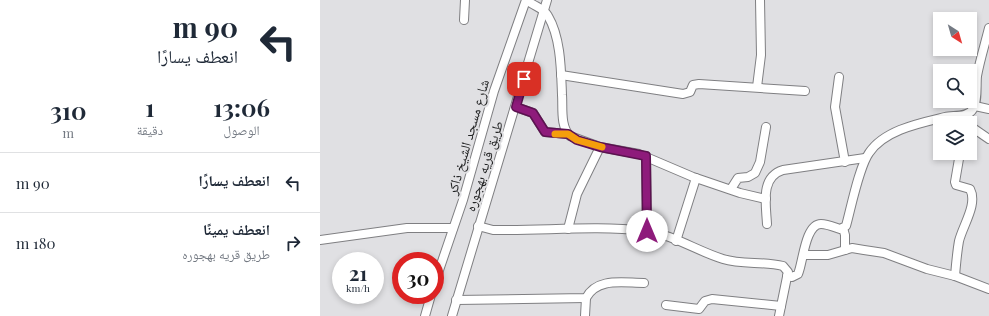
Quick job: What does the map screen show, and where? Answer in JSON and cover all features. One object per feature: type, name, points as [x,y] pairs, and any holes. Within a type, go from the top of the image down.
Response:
[{"type":"street","points":[[464,20],[465,0]]},
{"type":"street","name":"طريق قريه بهجوره","points":[[452,316],[478,226],[516,107],[542,9],[547,0]]},
{"type":"street","points":[[757,88],[761,55],[760,0]]},
{"type":"street","points":[[528,1],[542,9],[551,23],[556,36],[561,75],[563,116],[568,134]]},
{"type":"street","name":"شارع مسجد الشيخ ذاكر","points":[[444,255],[458,217],[494,91],[528,1]]},
{"type":"street","points":[[977,76],[989,28]]},
{"type":"street","points":[[561,75],[683,94],[690,92],[693,86],[699,84],[806,91]]},
{"type":"street","points":[[839,77],[835,107],[845,162]]},
{"type":"street","points":[[977,106],[989,109]]},
{"type":"street","points":[[516,107],[533,113],[545,132],[568,134],[577,140],[600,147],[646,156],[696,178],[731,190],[766,199]]},
{"type":"street","points":[[845,250],[846,235],[843,228],[853,202],[865,158],[875,146],[895,133],[929,121],[963,115],[972,111],[974,108]]},
{"type":"street","points":[[731,190],[738,178],[748,177],[755,173],[760,162],[766,127]]},
{"type":"street","points":[[977,131],[989,139]]},
{"type":"street","points":[[568,229],[577,194],[600,147]]},
{"type":"street","points":[[646,156],[647,231]]},
{"type":"street","points":[[768,224],[766,199],[768,180],[776,172],[865,158]]},
{"type":"street","points":[[955,276],[958,248],[970,211],[972,196],[970,189],[956,185],[955,182],[959,160]]},
{"type":"street","points":[[676,241],[696,178]]},
{"type":"street","points":[[787,276],[792,277],[798,274],[809,234],[813,227],[821,224],[843,228]]},
{"type":"street","points":[[478,226],[493,230],[600,228],[647,231],[723,259],[745,263],[783,266],[787,269],[787,276],[779,316]]},
{"type":"street","points":[[320,240],[407,228],[453,228]]},
{"type":"street","points":[[804,255],[828,255],[845,250],[859,249],[884,253],[926,269],[955,276],[989,289]]},
{"type":"street","points":[[585,316],[586,298],[590,290],[604,283],[644,283]]},
{"type":"street","points":[[456,300],[586,298]]},
{"type":"street","points":[[666,305],[699,309],[705,301],[712,299],[781,306]]},
{"type":"street","points":[[425,316],[428,304]]},
{"type":"slow traffic","points":[[555,134],[568,134],[577,140],[602,147]]},
{"type":"route","points":[[524,79],[516,107],[533,113],[545,132],[568,134],[577,140],[600,147],[646,156],[647,231]]}]
